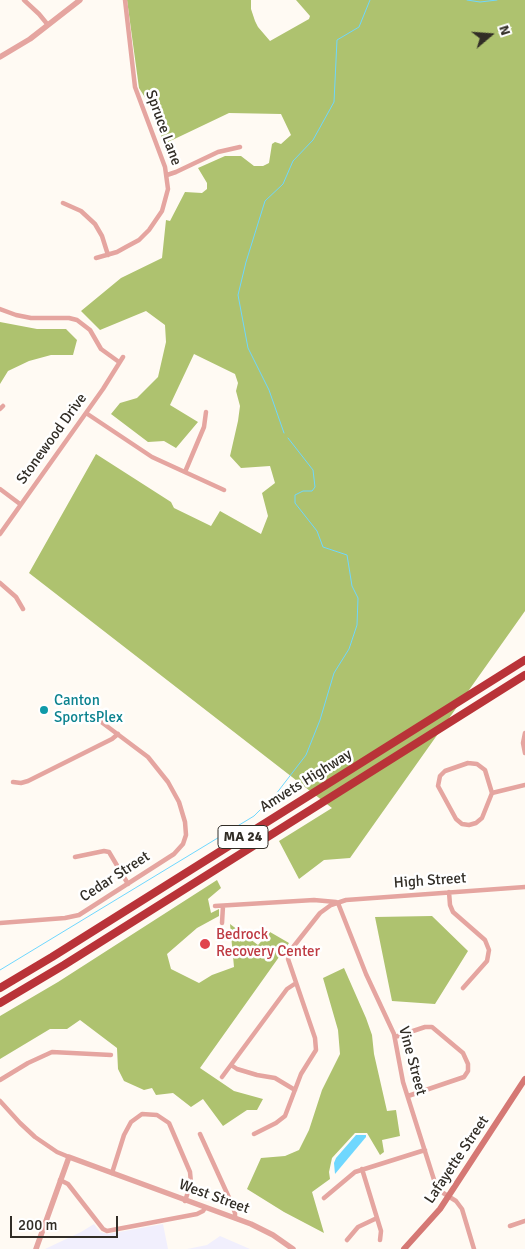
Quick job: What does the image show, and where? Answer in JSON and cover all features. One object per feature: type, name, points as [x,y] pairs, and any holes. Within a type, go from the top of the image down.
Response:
[{"type":"highway","name":"Amvets Highway","points":[[0,988],[525,660]]},
{"type":"highway","name":"Amvets Highway","points":[[0,1004],[525,675]]},
{"type":"main road","name":"Lafayette Street","points":[[404,1249],[449,1197],[525,1079]]},
{"type":"street","points":[[24,0],[48,25]]},
{"type":"street","points":[[0,57],[48,25],[80,0]]},
{"type":"street","name":"Spruce Lane","points":[[96,258],[108,255],[139,240],[156,222],[166,200],[168,188],[167,175],[135,87],[125,0]]},
{"type":"street","points":[[167,175],[218,152],[240,147]]},
{"type":"street","points":[[63,203],[81,211],[95,224],[102,236],[108,255]]},
{"type":"street","points":[[0,308],[16,315],[31,318],[73,319],[90,330],[101,349],[119,362]]},
{"type":"street","name":"Stonewood Drive","points":[[0,534],[53,461],[123,357]]},
{"type":"street","points":[[86,412],[139,450],[224,490]]},
{"type":"street","points":[[185,472],[204,428],[206,412]]},
{"type":"street","points":[[0,489],[20,504]]},
{"type":"street","points":[[0,583],[16,597],[23,608]]},
{"type":"street","points":[[13,782],[21,783],[28,781],[118,734],[96,718]]},
{"type":"street","points":[[525,733],[523,740],[525,752]]},
{"type":"street","name":"Cedar Street","points":[[0,922],[76,916],[128,884],[180,848],[186,835],[186,826],[179,802],[172,789],[153,763],[118,734]]},
{"type":"street","points":[[468,763],[477,764],[486,772],[492,793],[480,820],[472,825],[464,824],[454,817],[439,791],[438,781],[441,774],[446,770],[468,763]]},
{"type":"street","points":[[492,793],[525,785]]},
{"type":"street","points":[[75,856],[102,851],[109,852],[128,884]]},
{"type":"street","name":"High Street","points":[[338,902],[525,887]]},
{"type":"street","points":[[449,892],[450,906],[453,912],[485,940],[489,950],[487,961],[464,988]]},
{"type":"street","points":[[215,906],[314,900],[338,902]]},
{"type":"street","points":[[254,1134],[283,1118],[288,1111],[302,1074],[316,1048],[315,1038],[288,961],[289,952],[318,915],[325,908],[338,902]]},
{"type":"street","name":"Vine Street","points":[[338,902],[368,980],[394,1037],[402,1076],[437,1188],[462,1208],[474,1249]]},
{"type":"street","points":[[222,923],[223,906]]},
{"type":"street","points":[[222,1077],[287,989],[296,984]]},
{"type":"street","points":[[394,1037],[425,1027],[432,1027],[463,1053],[468,1064],[468,1073],[462,1078],[408,1096]]},
{"type":"street","points":[[0,1080],[32,1061],[54,1052],[111,1056]]},
{"type":"street","points":[[231,1065],[257,1075],[275,1078],[295,1090]]},
{"type":"street","points":[[0,1101],[35,1137],[56,1152],[69,1157],[36,1249]]},
{"type":"street","points":[[112,1173],[124,1135],[131,1122],[142,1114],[153,1113],[166,1120],[170,1125],[190,1169],[191,1181],[185,1200]]},
{"type":"street","points":[[200,1134],[231,1202],[235,1218]]},
{"type":"street","points":[[324,1198],[348,1177],[362,1170],[425,1150]]},
{"type":"street","name":"West Street","points":[[69,1157],[267,1231],[293,1249]]},
{"type":"street","points":[[362,1170],[382,1232],[380,1240]]},
{"type":"street","points":[[60,1180],[68,1184],[107,1232],[197,1214],[205,1208]]},
{"type":"street","points":[[347,1240],[358,1227],[377,1218]]},
{"type":"street","points":[[510,1226],[525,1221]]},
{"type":"shaded area","points":[[94,1224],[100,1232],[108,1234],[163,1224],[168,1249],[45,1249]]},
{"type":"shaded area","points":[[220,1236],[250,1249],[187,1249],[207,1245]]},
{"type":"green space","points":[[127,0],[251,0],[251,9],[255,21],[270,41],[309,19],[310,16],[296,0],[525,0],[525,611],[350,858],[324,860],[299,879],[279,841],[332,808],[29,573],[96,454],[171,502],[174,508],[211,526],[220,511],[261,534],[268,516],[262,493],[275,483],[270,466],[241,468],[230,456],[240,406],[236,391],[238,383],[235,374],[194,354],[170,405],[198,422],[176,448],[164,441],[148,442],[111,414],[120,403],[137,398],[158,377],[166,342],[165,325],[146,311],[100,330],[81,311],[121,278],[162,258],[166,220],[170,221],[185,192],[202,193],[207,189],[207,183],[198,168],[225,156],[241,156],[254,166],[263,166],[269,163],[272,144],[275,142],[281,144],[291,135],[281,114],[229,113],[164,144],[151,107],[139,88]]},
{"type":"green space","points":[[0,322],[37,329],[66,329],[77,340],[73,355],[51,355],[29,361],[8,371],[0,384]]},
{"type":"green space","points":[[217,880],[221,888],[208,899],[211,913],[219,909],[219,916],[197,928],[167,954],[171,969],[199,983],[212,975],[234,967],[230,924],[258,945],[270,932],[289,943],[200,1068],[234,1091],[263,1099],[257,1110],[247,1110],[223,1126],[203,1099],[191,1107],[173,1093],[156,1095],[152,1088],[144,1090],[124,1081],[118,1069],[117,1048],[80,1020],[67,1029],[50,1029],[0,1059],[0,1016],[58,982]]},
{"type":"green space","points":[[432,916],[468,951],[435,1004],[392,1001],[375,917]]},
{"type":"green space","points":[[344,968],[372,1035],[374,1054],[387,1111],[396,1110],[400,1136],[382,1140],[384,1152],[380,1155],[367,1133],[355,1133],[332,1158],[329,1172],[330,1179],[312,1192],[324,1233],[284,1212],[247,1189],[261,1158],[285,1156],[299,1150],[309,1130],[322,1090],[340,1054],[338,1030],[323,978]]},
{"type":"water","points":[[356,1135],[366,1135],[366,1137],[335,1174],[334,1163],[336,1158]]},
{"type":"waterway","points":[[284,433],[269,390],[248,348],[238,295],[265,201],[283,184],[293,161],[313,140],[334,102],[337,40],[359,27],[370,0]]},
{"type":"waterway","points":[[467,0],[480,2],[497,0]]},
{"type":"waterway","points":[[0,970],[254,816],[276,794],[306,755],[320,720],[334,673],[349,649],[357,625],[358,598],[352,586],[347,555],[323,547],[317,531],[295,503],[295,495],[303,491],[312,491],[315,487],[313,470],[288,438]]},
{"type":"place","name":"Canton SportsPlex","points":[[44,710]]},
{"type":"place","name":"Bedrock Recovery Center","points":[[205,944]]}]
